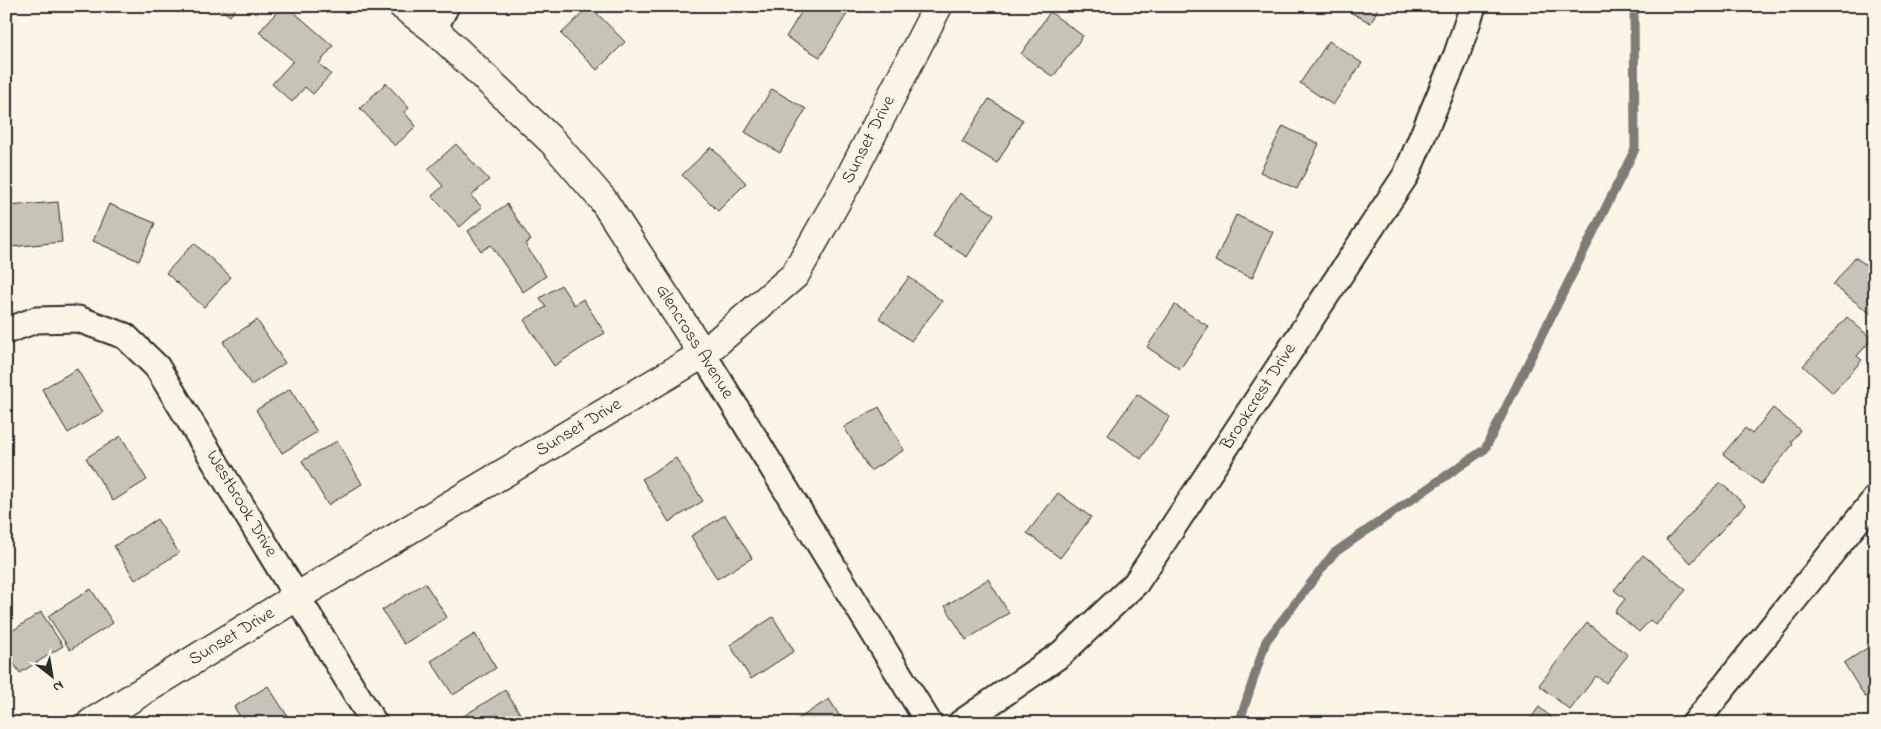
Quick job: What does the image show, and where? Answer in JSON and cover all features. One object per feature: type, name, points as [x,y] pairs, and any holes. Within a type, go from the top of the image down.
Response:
[{"type":"street","name":"Glencross Avenue","points":[[403,6],[440,18],[603,200],[703,354],[929,723]]},
{"type":"street","name":"Sunset Drive","points":[[91,723],[298,596],[703,354],[794,275],[848,181],[938,6]]},
{"type":"street","name":"Brookcrest Drive","points":[[961,723],[1060,654],[1136,583],[1406,175],[1456,54],[1473,6]]},
{"type":"street","name":"Westbrook Drive","points":[[6,331],[36,320],[78,319],[125,336],[157,367],[374,723]]},
{"type":"street","points":[[1695,723],[1875,499]]},
{"type":"building","points":[[217,6],[237,6],[230,16]]},
{"type":"building","points":[[282,6],[287,6],[333,46],[319,64],[331,74],[313,94],[305,87],[292,102],[272,84],[293,61],[259,32]]},
{"type":"building","points":[[590,6],[625,42],[597,70],[561,34]]},
{"type":"building","points":[[805,6],[834,6],[847,14],[820,57],[786,37]]},
{"type":"building","points":[[1338,6],[1379,6],[1371,23]]},
{"type":"building","points":[[1050,12],[1083,36],[1053,77],[1021,54]]},
{"type":"building","points":[[1329,41],[1362,63],[1333,105],[1300,83]]},
{"type":"building","points":[[386,83],[409,108],[404,112],[416,126],[395,146],[360,108]]},
{"type":"building","points":[[772,89],[806,109],[780,153],[745,132]]},
{"type":"building","points":[[989,99],[1023,120],[997,163],[962,142]]},
{"type":"building","points":[[1283,126],[1319,144],[1297,189],[1260,172]]},
{"type":"building","points":[[456,144],[489,180],[471,196],[482,207],[460,227],[432,196],[443,186],[428,169]]},
{"type":"building","points":[[711,147],[746,183],[718,211],[682,175]]},
{"type":"building","points":[[960,193],[994,214],[967,257],[933,236]]},
{"type":"building","points":[[58,202],[62,242],[11,247],[7,206]]},
{"type":"building","points":[[109,204],[155,223],[139,261],[93,241]]},
{"type":"building","points":[[507,204],[531,240],[525,244],[546,276],[523,292],[491,245],[481,251],[468,231]]},
{"type":"building","points":[[1236,215],[1273,232],[1252,278],[1215,261]]},
{"type":"building","points":[[194,243],[231,277],[204,307],[166,273]]},
{"type":"building","points":[[1875,253],[1875,317],[1833,285],[1855,257],[1866,265]]},
{"type":"building","points":[[909,277],[942,301],[911,341],[879,318]]},
{"type":"building","points":[[561,285],[574,305],[583,299],[605,333],[554,366],[524,320],[546,307],[540,298]]},
{"type":"building","points":[[1175,305],[1209,327],[1180,369],[1147,347]]},
{"type":"building","points":[[1847,317],[1872,339],[1857,356],[1862,360],[1833,393],[1803,366]]},
{"type":"building","points":[[257,320],[285,363],[251,385],[223,342]]},
{"type":"building","points":[[77,369],[103,412],[68,433],[42,389]]},
{"type":"building","points":[[290,389],[317,432],[282,453],[256,410]]},
{"type":"building","points":[[1137,394],[1170,417],[1141,459],[1108,435]]},
{"type":"building","points":[[879,407],[904,450],[870,471],[844,427]]},
{"type":"building","points":[[1773,408],[1800,430],[1791,442],[1793,444],[1761,484],[1723,454],[1745,428],[1752,434]]},
{"type":"building","points":[[121,436],[147,480],[113,501],[86,458]]},
{"type":"building","points":[[337,441],[362,484],[328,505],[302,461]]},
{"type":"building","points":[[676,458],[703,501],[669,522],[642,479]]},
{"type":"building","points":[[1720,482],[1745,505],[1691,563],[1666,540]]},
{"type":"building","points":[[1058,493],[1091,517],[1060,558],[1027,533]]},
{"type":"building","points":[[725,515],[752,558],[717,579],[691,536]]},
{"type":"building","points":[[157,519],[179,553],[135,580],[114,546]]},
{"type":"building","points":[[1643,555],[1686,590],[1656,625],[1650,620],[1639,632],[1615,612],[1625,599],[1614,590]]},
{"type":"building","points":[[988,579],[1009,613],[966,640],[945,606]]},
{"type":"building","points":[[425,583],[447,617],[404,644],[382,610]]},
{"type":"building","points":[[91,589],[113,623],[70,650],[48,616]]},
{"type":"building","points":[[41,612],[63,646],[20,673],[6,652],[6,635]]},
{"type":"building","points":[[773,617],[794,651],[751,679],[730,645]]},
{"type":"building","points":[[1587,623],[1628,655],[1606,683],[1596,676],[1570,710],[1539,685]]},
{"type":"building","points":[[475,634],[496,668],[453,695],[431,661]]},
{"type":"building","points":[[1875,643],[1875,691],[1865,697],[1844,663]]},
{"type":"building","points":[[268,686],[292,723],[244,723],[234,707]]},
{"type":"building","points":[[505,690],[526,723],[465,723],[462,717]]},
{"type":"building","points":[[829,699],[844,723],[792,723]]},
{"type":"building","points":[[1539,707],[1558,723],[1527,723]]},
{"type":"waterway","points":[[1239,723],[1266,641],[1334,553],[1485,449],[1635,149],[1634,6]]}]
